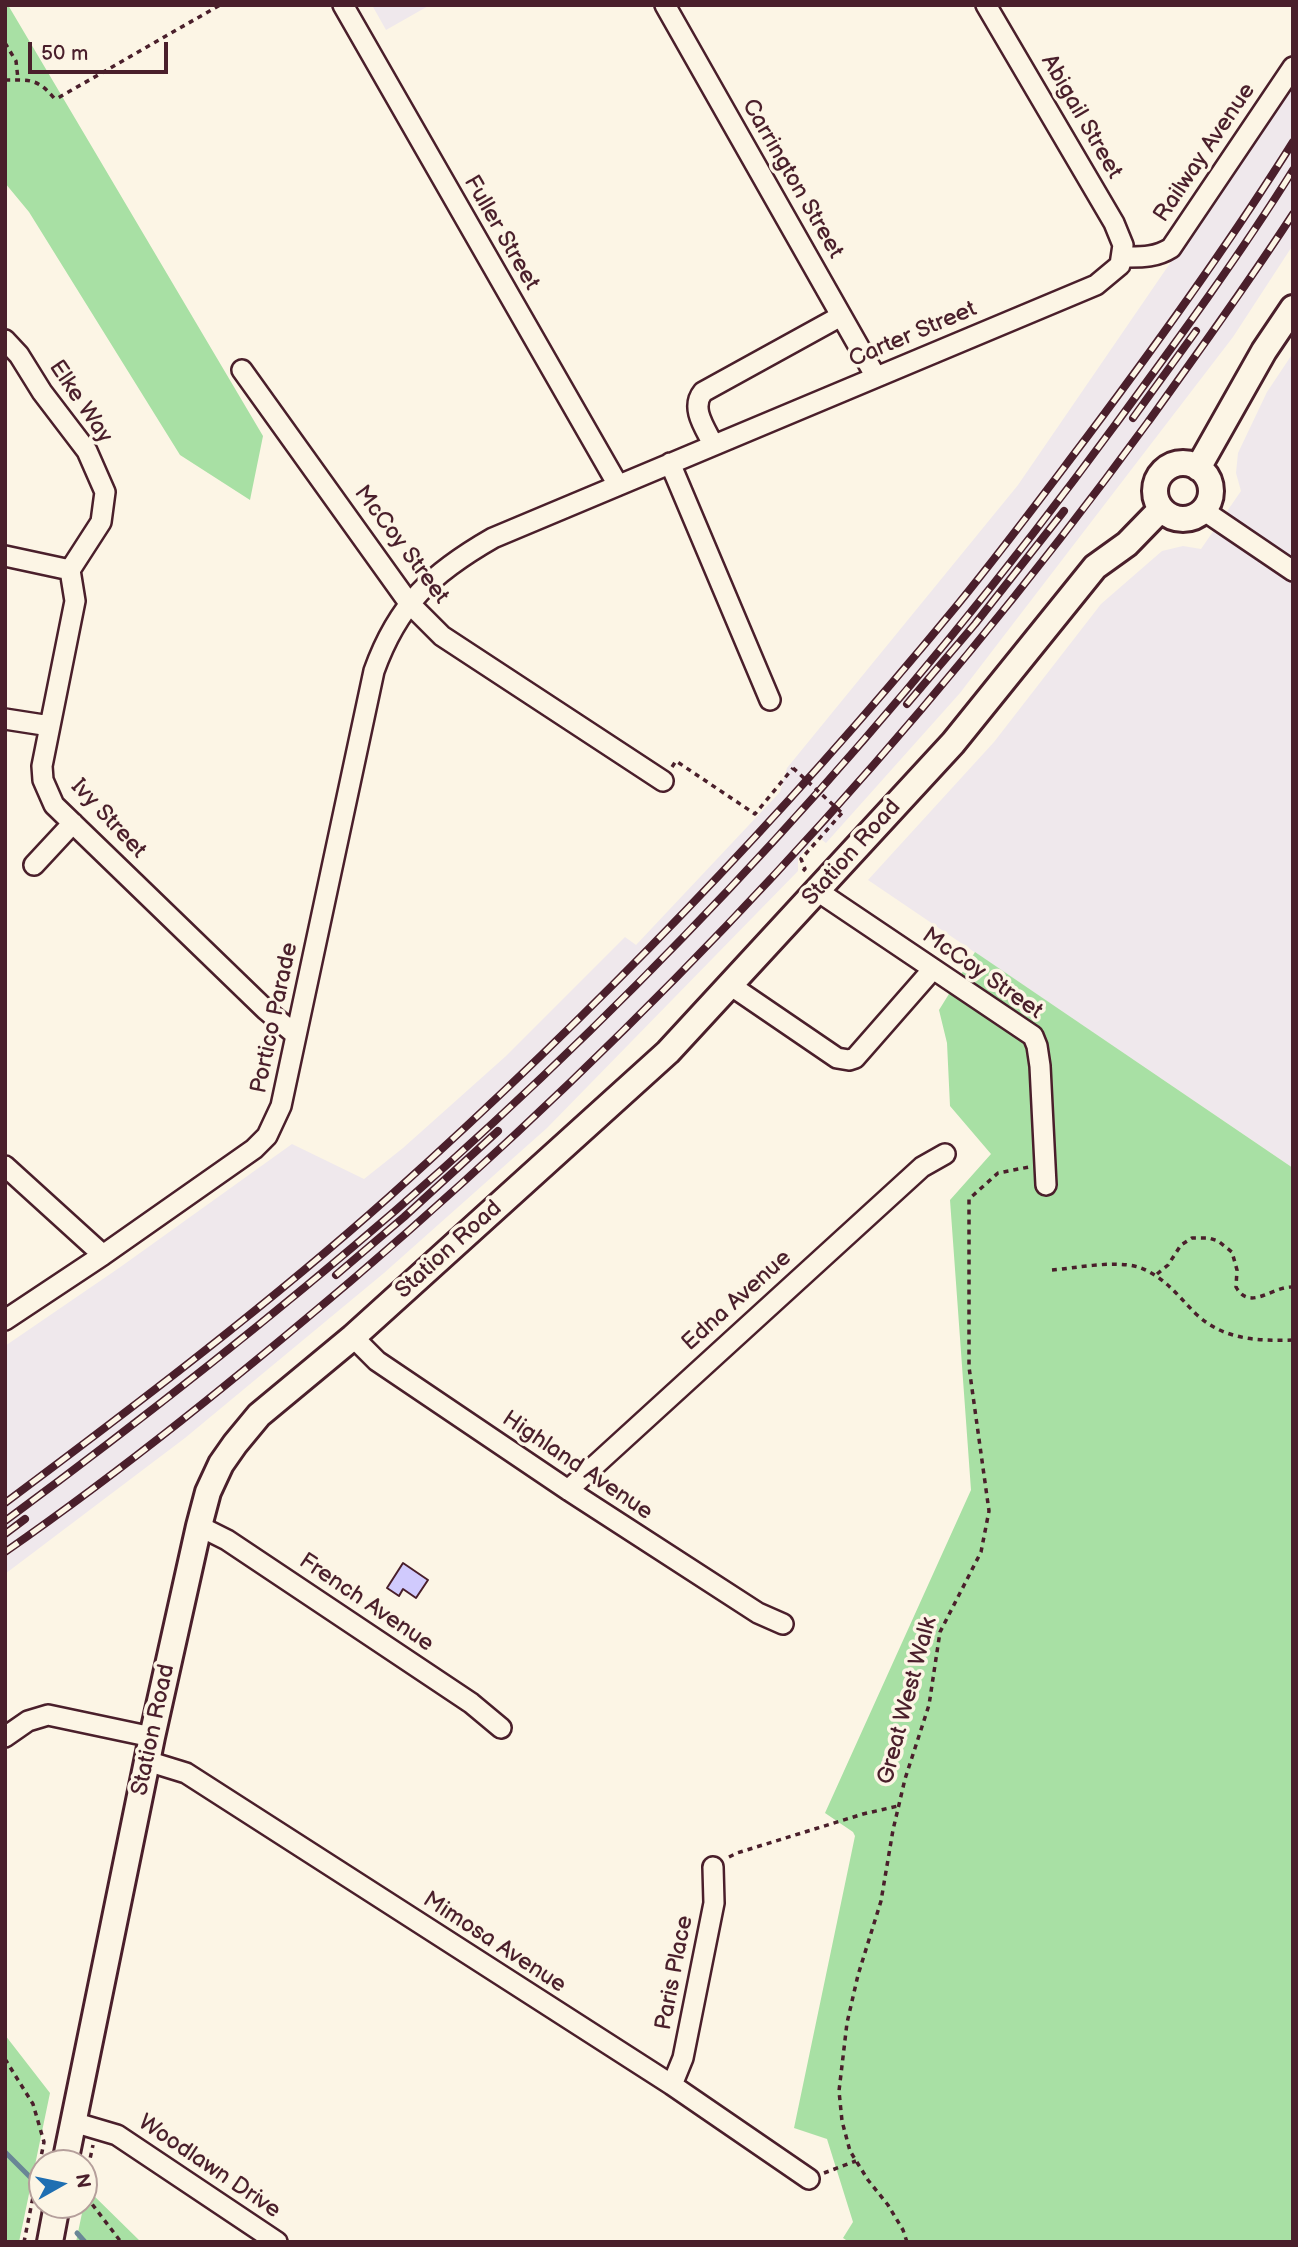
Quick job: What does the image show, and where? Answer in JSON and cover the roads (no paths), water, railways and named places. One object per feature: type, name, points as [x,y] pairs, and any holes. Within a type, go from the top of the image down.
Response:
[{"type":"main road","points":[[1198,468],[1265,351],[1293,308]]},
{"type":"main road","points":[[1175,463],[1198,468],[1207,477],[1210,494],[1203,510],[1195,516],[1177,519],[1161,509],[1154,492],[1160,474],[1175,463]]},
{"type":"main road","name":"Station Road","points":[[73,2149],[85,2126],[149,1749],[199,1526],[208,1492],[221,1464],[259,1415],[353,1337],[668,1052],[953,743],[1096,567],[1127,544],[1161,509]]},
{"type":"main road","points":[[50,2242],[54,2219]]},
{"type":"street","name":"Fuller Street","points":[[343,5],[618,485]]},
{"type":"street","name":"Carrington Street","points":[[665,5],[876,377]]},
{"type":"street","name":"Abigail Street","points":[[986,5],[1114,223],[1124,245],[1123,257]]},
{"type":"street","name":"Railway Avenue","points":[[1123,257],[1148,257],[1171,248],[1289,73]]},
{"type":"street","name":"Carter Street","points":[[409,603],[448,566],[493,538],[1096,285],[1113,273],[1123,257]]},
{"type":"street","name":"Carter Street","points":[[713,444],[698,409],[699,397],[703,392],[841,316]]},
{"type":"street","name":"Elke Way","points":[[5,340],[19,355],[42,392],[87,451],[105,492],[101,522],[70,570]]},
{"type":"street","name":"McCoy Street","points":[[242,370],[409,603],[442,636],[663,781]]},
{"type":"street","points":[[670,463],[770,700]]},
{"type":"street","points":[[1203,510],[1293,571]]},
{"type":"street","points":[[5,556],[70,570]]},
{"type":"street","name":"Ivy Street","points":[[70,570],[75,601],[42,766],[43,779],[54,805],[266,1010],[296,1035]]},
{"type":"street","name":"Portico Parade","points":[[5,1320],[254,1149],[267,1136],[281,1106],[374,671],[384,645],[409,603]]},
{"type":"street","points":[[5,719],[50,726]]},
{"type":"street","points":[[34,865],[73,824]]},
{"type":"street","name":"McCoy Street","points":[[816,890],[1033,1036],[1040,1066],[1046,1185]]},
{"type":"street","points":[[730,985],[837,1058],[849,1060],[855,1058],[933,969]]},
{"type":"street","name":"Edna Avenue","points":[[568,1490],[922,1167],[945,1154]]},
{"type":"street","points":[[5,1166],[103,1255]]},
{"type":"street","name":"Highland Avenue","points":[[353,1337],[377,1361],[568,1490],[758,1614],[783,1625]]},
{"type":"street","name":"French Avenue","points":[[199,1526],[227,1540],[471,1703],[501,1728]]},
{"type":"street","name":"Mimosa Avenue","points":[[5,1737],[28,1721],[48,1715],[149,1749],[672,2085],[808,2179]]},
{"type":"street","name":"Paris Place","points":[[672,2085],[683,2058],[715,1903],[713,1867]]},
{"type":"street","name":"Woodlawn Drive","points":[[85,2126],[117,2135],[278,2242]]},
{"type":"waterway","points":[[5,2152],[28,2175]]},
{"type":"waterway","points":[[77,2233],[85,2242]]},
{"type":"railway","points":[[5,1503],[201,1354],[390,1196],[539,1057],[683,913],[821,764],[988,567],[1167,328],[1293,142]]},
{"type":"railway","points":[[5,1521],[204,1369],[396,1210],[495,1121],[685,935],[866,738],[952,636],[1035,531],[1184,331],[1293,170]]},
{"type":"railway","points":[[5,1552],[182,1420],[352,1280],[462,1183],[569,1083],[673,980],[775,874],[968,654],[1060,539],[1148,422],[1293,214]]},
{"type":"railway","points":[[1133,418],[1196,331]]},
{"type":"railway","points":[[907,704],[975,624],[1064,511]]},
{"type":"railway","points":[[336,1275],[498,1131]]},
{"type":"railway","points":[[5,1534],[25,1519]]}]
